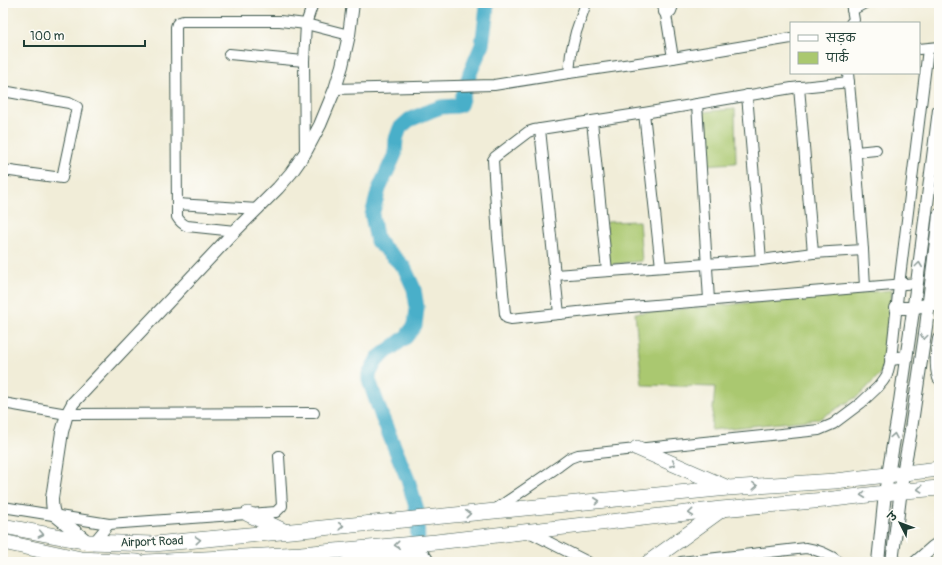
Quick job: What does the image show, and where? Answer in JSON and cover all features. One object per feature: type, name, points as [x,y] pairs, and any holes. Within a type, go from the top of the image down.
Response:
[{"type":"main road","points":[[637,448],[728,488]]},
{"type":"main road","name":"Airport Road","points":[[3,526],[91,542],[154,544],[728,488],[835,481],[939,469]]},
{"type":"main road","points":[[146,562],[263,559],[301,554],[436,542],[722,509],[939,488]]},
{"type":"main road","points":[[649,562],[722,509]]},
{"type":"main road","points":[[248,514],[285,532]]},
{"type":"main road","points":[[3,542],[80,561],[138,562]]},
{"type":"street","points":[[305,153],[304,61],[306,24],[313,3]]},
{"type":"street","points":[[109,524],[91,542],[55,515],[53,511],[52,498],[62,432],[67,414],[83,392],[234,231],[278,188],[305,153],[320,125],[335,89],[349,36],[353,3]]},
{"type":"street","points":[[569,73],[571,53],[576,32],[586,3]]},
{"type":"street","points":[[663,3],[673,58]]},
{"type":"street","points":[[666,15],[671,11],[674,3]]},
{"type":"street","points":[[852,22],[854,20],[852,6],[866,3]]},
{"type":"street","points":[[234,231],[187,226],[179,222],[177,217],[176,24],[183,21],[280,21],[306,24],[349,36]]},
{"type":"street","points":[[335,89],[494,85],[673,58],[790,38]]},
{"type":"street","points":[[493,512],[570,458],[578,455],[819,430],[833,424],[878,387],[887,375],[891,358],[924,49],[939,47]]},
{"type":"street","points":[[229,54],[304,61]]},
{"type":"street","points":[[865,288],[856,152],[849,78],[540,129],[528,132],[493,160],[498,238],[505,314],[507,318],[511,319],[709,300],[865,288],[917,283]]},
{"type":"street","points":[[799,87],[813,253]]},
{"type":"street","points":[[3,90],[69,103],[77,107],[62,178],[3,170]]},
{"type":"street","points":[[747,96],[761,260]]},
{"type":"street","points":[[696,104],[709,300]]},
{"type":"street","points":[[878,562],[885,493],[917,283],[939,110]]},
{"type":"street","points":[[644,113],[661,267]]},
{"type":"street","points":[[592,121],[606,271]]},
{"type":"street","points":[[540,129],[559,314]]},
{"type":"street","points":[[856,152],[876,150]]},
{"type":"street","points":[[177,204],[258,209]]},
{"type":"street","points":[[892,562],[921,357],[934,304],[939,215]]},
{"type":"street","points":[[555,275],[761,260],[813,253],[863,250]]},
{"type":"street","points":[[896,308],[913,308],[934,304]]},
{"type":"street","points":[[939,339],[937,359],[937,371],[939,378]]},
{"type":"street","points":[[891,358],[906,357]]},
{"type":"street","points":[[921,357],[937,359]]},
{"type":"street","points":[[3,403],[67,414],[314,413]]},
{"type":"street","points":[[3,507],[109,524],[276,512],[282,506],[279,456]]},
{"type":"street","points":[[527,531],[588,562]]},
{"type":"street","points":[[916,562],[939,543]]},
{"type":"street","points":[[681,562],[806,548],[832,556],[839,562]]},
{"type":"street","points":[[345,562],[422,554],[427,557],[429,562]]},
{"type":"green space","points":[[735,109],[736,163],[703,165],[700,112]]},
{"type":"green space","points":[[639,221],[642,261],[608,265],[606,222]]},
{"type":"green space","points":[[892,290],[887,354],[880,374],[860,395],[819,419],[711,430],[715,387],[642,385],[635,313]]},
{"type":"green space","points":[[816,559],[821,562],[771,562]]},
{"type":"waterway","points":[[417,562],[417,510],[408,480],[382,417],[369,380],[369,374],[378,358],[406,337],[415,325],[417,308],[414,289],[404,267],[377,241],[372,215],[379,189],[395,154],[396,139],[400,128],[409,120],[430,111],[441,107],[460,105],[470,73],[482,45],[487,3]]}]
